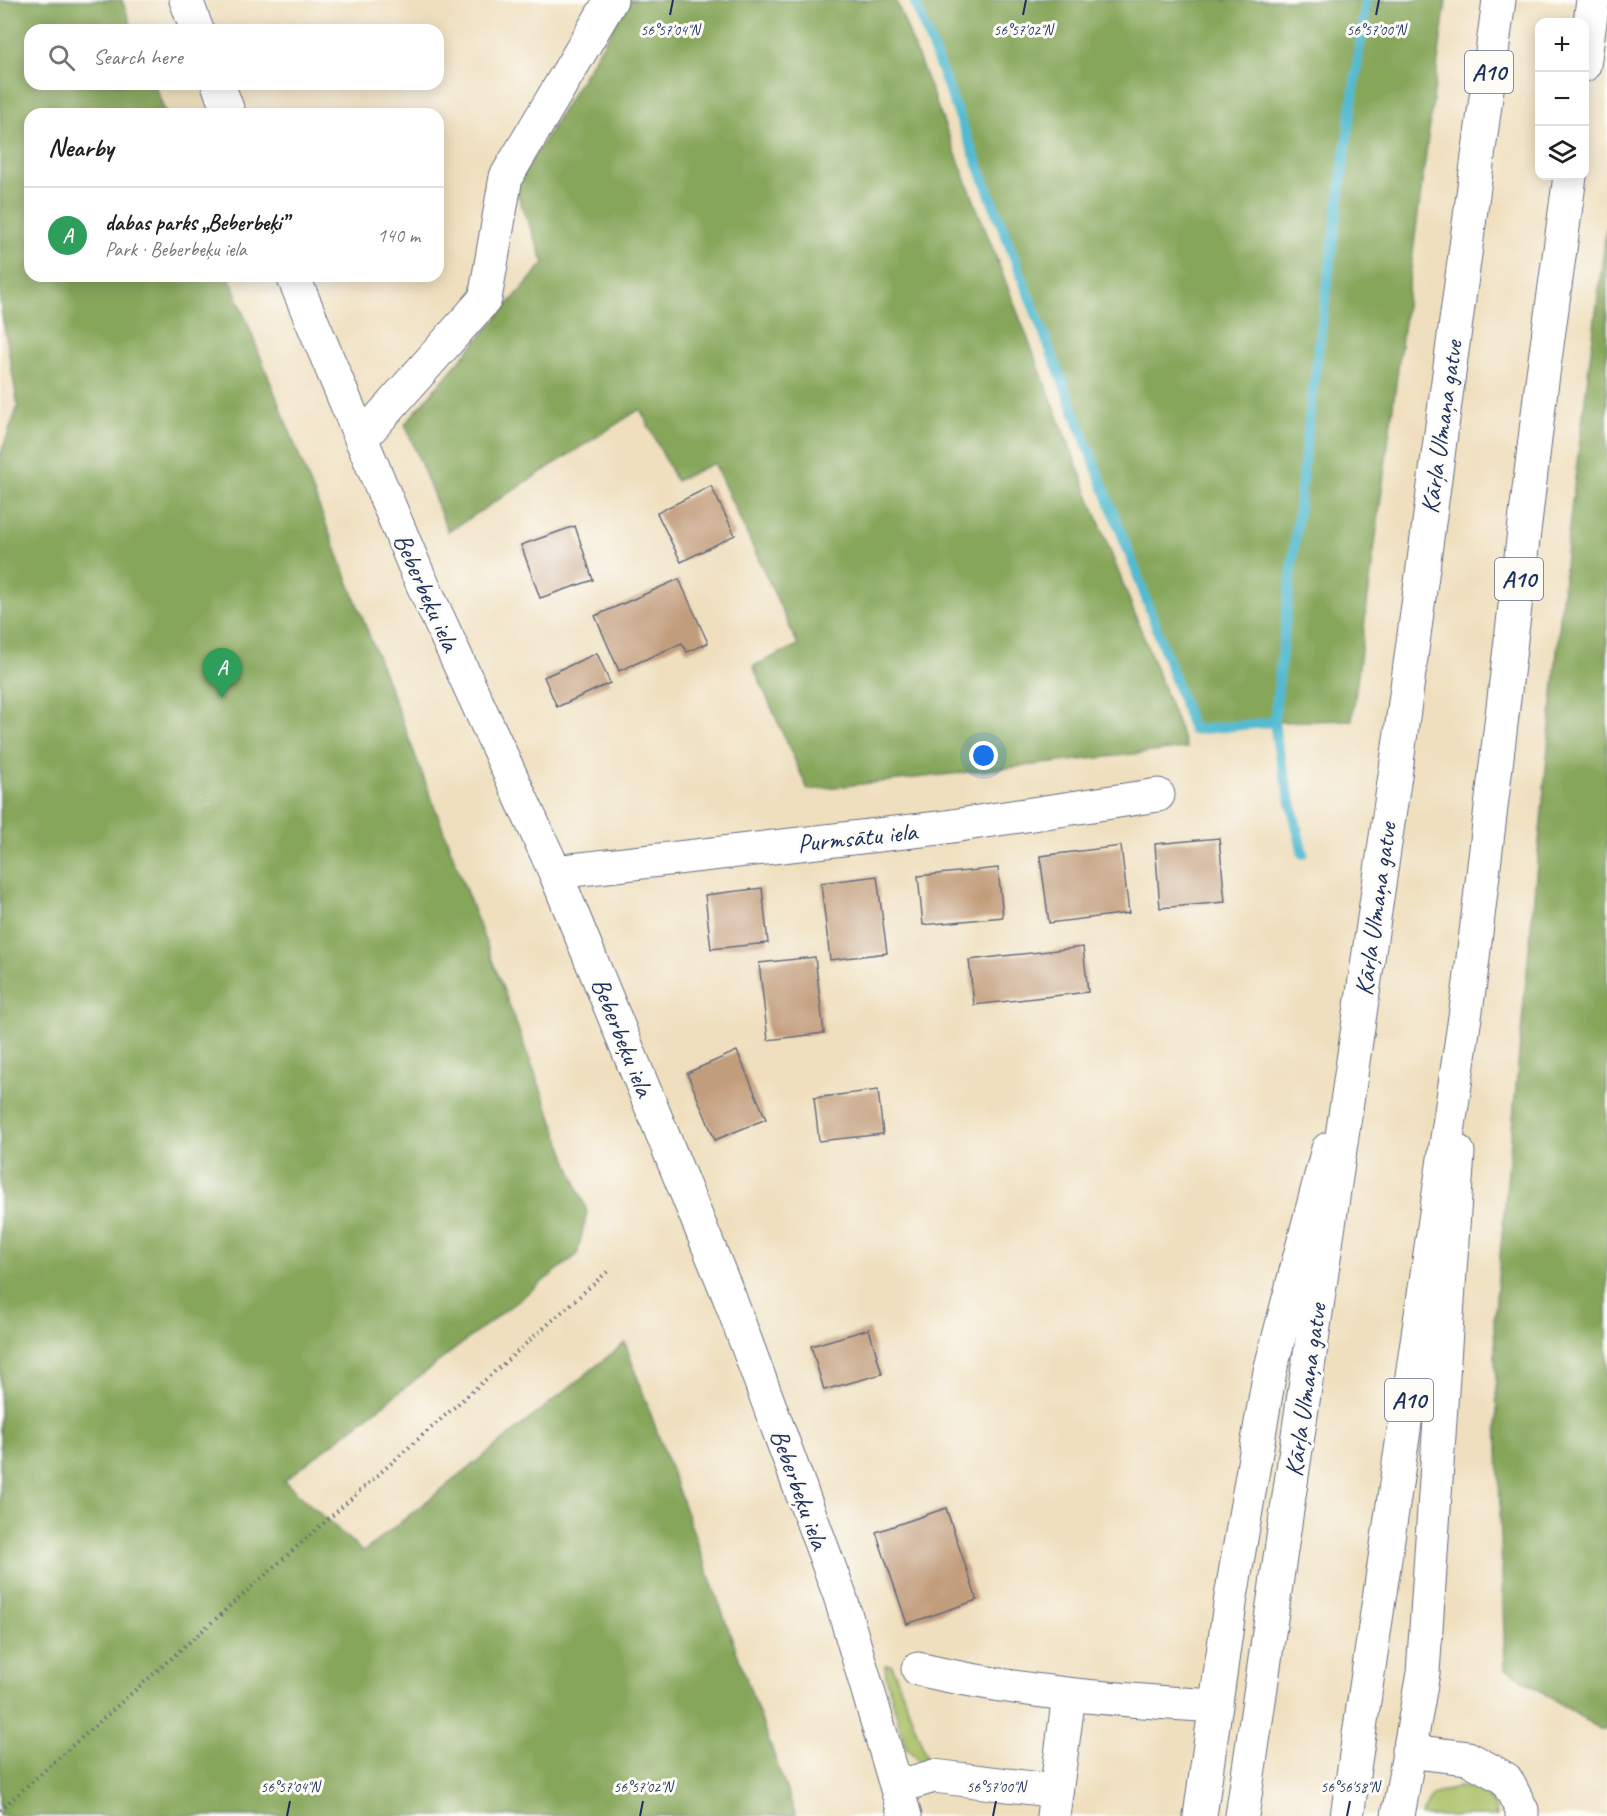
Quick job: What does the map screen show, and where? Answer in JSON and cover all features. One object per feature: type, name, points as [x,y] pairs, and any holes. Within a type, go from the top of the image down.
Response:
[{"type":"main road","points":[[186,0],[195,24]]},
{"type":"main road","points":[[361,439],[484,299],[506,177],[611,0]]},
{"type":"main road","name":"Kārļa Ulmaņa gatve","points":[[1242,1816],[1400,738],[1498,0]]},
{"type":"main road","points":[[1589,29],[1593,0]]},
{"type":"main road","points":[[220,90],[227,108]]},
{"type":"main road","name":"A10","points":[[1347,1816],[1470,983],[1541,389],[1569,180]]},
{"type":"main road","name":"Beberbeķu iela","points":[[296,282],[417,572],[555,872],[730,1299],[840,1596],[901,1801]]},
{"type":"main road","name":"Purmsātu iela","points":[[555,872],[939,828],[1158,795]]},
{"type":"main road","points":[[1398,1816],[1422,1673],[1470,983]]},
{"type":"main road","points":[[1200,1816],[1231,1597],[1270,1371],[1356,1046]]},
{"type":"main road","points":[[918,1669],[971,1682],[1069,1695],[1216,1706]]},
{"type":"main road","points":[[901,1801],[934,1776],[1055,1804],[1069,1695]]},
{"type":"main road","points":[[1408,1751],[1468,1758],[1506,1779],[1522,1810],[1522,1816]]},
{"type":"path","points":[[0,1810],[608,1271]]},
{"type":"green space","points":[[0,0],[122,0],[131,24],[24,24],[24,90],[156,90],[164,108],[24,108],[24,282],[231,282],[388,683],[587,1212],[577,1255],[284,1481],[363,1552],[625,1343],[796,1816],[0,1816],[0,456],[18,406],[0,303]]},
{"type":"green space","points":[[630,0],[896,0],[1187,748],[808,790],[753,666],[798,645],[714,463],[676,481],[640,409],[448,532],[405,424],[544,263],[515,188]]},
{"type":"green space","points":[[914,0],[1446,0],[1352,720],[1274,722],[1193,730],[1136,571]]},
{"type":"green space","points":[[1607,224],[1607,1729],[1599,1729],[1505,1668],[1494,1320],[1568,535]]},
{"type":"green space","points":[[885,1665],[892,1665],[930,1766],[918,1760],[905,1746]]},
{"type":"green space","points":[[1459,1787],[1479,1789],[1495,1807],[1497,1816],[1421,1816],[1432,1795]]},
{"type":"building","points":[[711,486],[735,535],[681,562],[657,513]]},
{"type":"building","points":[[575,526],[593,580],[540,598],[521,545]]},
{"type":"building","points":[[679,579],[708,643],[687,652],[682,643],[619,671],[595,616]]},
{"type":"building","points":[[597,653],[610,683],[557,707],[544,677]]},
{"type":"building","points":[[1219,838],[1225,902],[1160,908],[1155,844]]},
{"type":"building","points":[[1121,846],[1129,913],[1049,923],[1040,856]]},
{"type":"building","points":[[998,868],[1003,917],[923,925],[918,876]]},
{"type":"building","points":[[877,876],[887,953],[830,960],[821,883]]},
{"type":"building","points":[[762,888],[768,943],[711,949],[705,895]]},
{"type":"building","points":[[1083,947],[1088,992],[974,1005],[969,960]]},
{"type":"building","points":[[815,957],[824,1033],[768,1040],[759,963]]},
{"type":"building","points":[[737,1051],[766,1119],[715,1140],[687,1073]]},
{"type":"building","points":[[878,1090],[883,1134],[819,1141],[814,1098]]},
{"type":"building","points":[[869,1329],[882,1374],[824,1390],[811,1346]]},
{"type":"building","points":[[946,1508],[977,1600],[907,1624],[876,1532]]},
{"type":"waterway","points":[[914,0],[1136,571],[1193,730],[1274,722]]},
{"type":"waterway","points":[[1303,854],[1274,722],[1310,411],[1366,0]]},
{"type":"place","name":"dabas parks „Beberbeķi”","points":[[222,698]]}]
